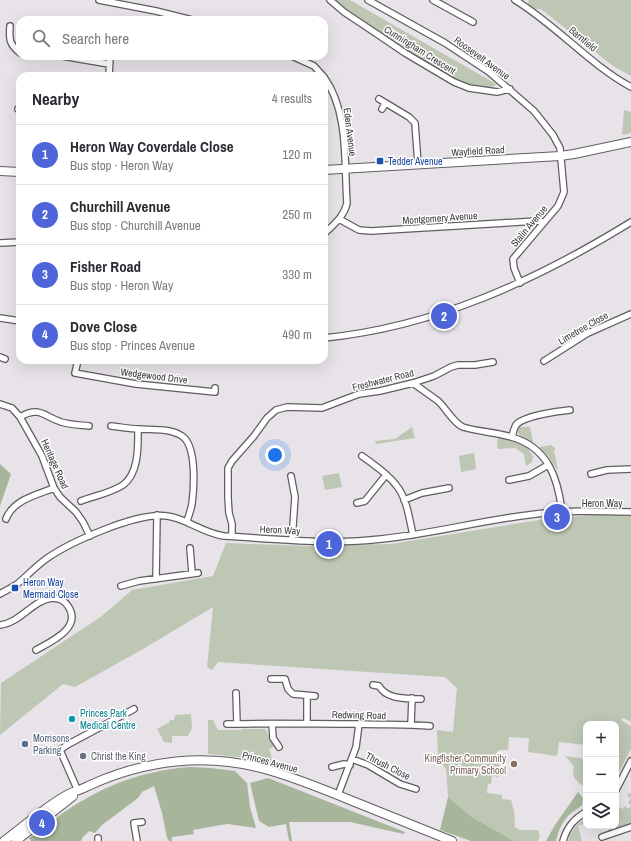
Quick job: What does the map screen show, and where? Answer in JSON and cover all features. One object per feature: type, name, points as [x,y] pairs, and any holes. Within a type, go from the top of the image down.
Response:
[{"type":"street","points":[[99,0],[176,16]]},
{"type":"street","name":"Cunningham Crescent","points":[[330,0],[344,12],[428,68],[454,82],[469,88],[496,92],[510,89]]},
{"type":"street","name":"Roosevelt Avenue","points":[[368,0],[445,42],[489,72],[510,89],[534,112],[553,135],[560,148],[560,156]]},
{"type":"street","points":[[433,0],[473,22]]},
{"type":"street","name":"Barnfield","points":[[515,0],[525,3],[610,74],[631,87]]},
{"type":"street","points":[[10,26],[9,39],[16,51]]},
{"type":"street","points":[[86,60],[109,64]]},
{"type":"street","points":[[109,72],[110,60]]},
{"type":"street","name":"Eden Avenue","points":[[301,60],[314,66],[320,72]]},
{"type":"street","name":"Eden Avenue","points":[[328,84],[340,113],[345,169]]},
{"type":"street","points":[[379,99],[384,106],[409,117],[415,123],[418,164]]},
{"type":"street","name":"Wayfield Road","points":[[328,170],[560,156],[631,142]]},
{"type":"street","name":"Stalin Avenue","points":[[520,283],[514,268],[513,259],[558,206],[564,192],[560,156]]},
{"type":"street","points":[[328,230],[345,211],[347,203],[345,169]]},
{"type":"street","points":[[0,171],[16,172]]},
{"type":"street","name":"Montgomery Avenue","points":[[339,219],[359,230],[371,231],[537,221],[544,222]]},
{"type":"street","points":[[328,337],[370,331],[418,321],[447,312],[520,283],[581,252],[631,222]]},
{"type":"street","points":[[0,242],[16,242]]},
{"type":"street","name":"Limetree Close","points":[[544,361],[588,333],[631,314]]},
{"type":"street","points":[[0,318],[16,320]]},
{"type":"street","name":"Freshwater Road","points":[[232,536],[232,524],[229,509],[228,468],[234,458],[248,444],[271,414],[276,410],[287,407],[322,408],[359,394],[414,383],[458,365],[475,365],[493,362]]},
{"type":"street","name":"Wedgewood Drive","points":[[77,364],[75,373],[136,384],[215,392],[215,388]]},
{"type":"street","points":[[414,383],[438,401],[462,426],[512,437],[528,445],[541,455],[554,474],[558,484],[562,512]]},
{"type":"street","name":"Heritage Road","points":[[0,404],[12,408],[20,417],[42,456],[54,488],[60,497],[76,512],[90,536]]},
{"type":"street","points":[[512,437],[515,426],[521,421],[557,411],[570,410]]},
{"type":"street","points":[[20,417],[29,412],[39,412],[60,422],[89,426]]},
{"type":"street","points":[[112,426],[172,432],[182,436],[188,442],[192,454],[193,481],[192,506],[187,522]]},
{"type":"street","points":[[81,500],[122,485],[130,477],[136,462],[138,429]]},
{"type":"street","points":[[362,456],[397,486],[404,500],[413,535]]},
{"type":"street","points":[[509,480],[529,476],[548,465]]},
{"type":"street","points":[[591,474],[607,470],[631,469]]},
{"type":"street","points":[[357,503],[365,501],[386,475]]},
{"type":"street","points":[[291,476],[295,497],[292,540]]},
{"type":"street","points":[[6,519],[9,511],[15,505],[54,488]]},
{"type":"street","points":[[404,500],[422,493],[449,488]]},
{"type":"street","name":"Heron Way","points":[[0,594],[15,585],[46,559],[65,547],[136,519],[157,515],[168,516],[187,522],[210,533],[232,536],[292,540],[355,541],[413,535],[528,515],[595,511],[631,512]]},
{"type":"street","points":[[156,579],[157,515]]},
{"type":"street","points":[[121,586],[138,581],[195,573],[190,548]]},
{"type":"street","points":[[0,625],[11,621],[47,599],[55,598],[62,600],[68,605],[71,611],[71,624],[60,635],[36,650]]},
{"type":"street","points":[[271,679],[286,679],[288,689],[292,694],[315,696]]},
{"type":"street","name":"Redwing Road","points":[[373,685],[378,686],[382,692],[389,696],[421,699]]},
{"type":"street","points":[[236,693],[237,724]]},
{"type":"street","points":[[307,696],[307,723]]},
{"type":"street","points":[[412,698],[412,724]]},
{"type":"street","points":[[78,791],[60,750],[67,744],[134,709]]},
{"type":"street","name":"Redwing Road","points":[[227,724],[412,724],[430,726]]},
{"type":"street","points":[[272,724],[274,738],[279,747]]},
{"type":"street","points":[[338,795],[356,747],[359,724]]},
{"type":"street","name":"Princes Avenue","points":[[4,841],[62,798],[115,774],[166,762],[199,760],[234,762],[268,770],[338,795],[452,841]]},
{"type":"street","points":[[619,784],[631,761]]},
{"type":"street","points":[[332,767],[351,762]]},
{"type":"street","name":"Thrush Close","points":[[351,762],[368,764],[400,784],[416,789]]},
{"type":"street","name":"Princes Avenue","points":[[16,841],[78,791]]},
{"type":"street","points":[[563,841],[571,824],[577,817],[583,814]]},
{"type":"street","points":[[137,841],[134,823],[142,822]]},
{"type":"street","points":[[602,837],[631,827]]},
{"type":"green space","points":[[335,0],[350,0],[496,84],[485,88],[465,83],[450,76],[400,47]]},
{"type":"green space","points":[[529,0],[631,0],[631,76],[613,66],[541,9],[531,8],[528,3]]},
{"type":"green space","points":[[624,110],[631,112],[631,133],[622,135]]},
{"type":"green space","points":[[412,427],[415,438],[376,444],[375,441],[395,439]]},
{"type":"green space","points":[[518,427],[530,427],[533,442],[532,444],[518,433]]},
{"type":"green space","points":[[499,436],[511,439],[529,448],[528,449],[533,456],[532,462],[526,466],[524,454],[515,448],[498,449],[497,442]]},
{"type":"green space","points":[[551,445],[556,449],[554,450],[558,471],[548,456],[539,447]]},
{"type":"green space","points":[[474,453],[476,469],[461,472],[459,456]]},
{"type":"green space","points":[[0,464],[11,474],[0,506]]},
{"type":"green space","points":[[339,473],[342,487],[325,490],[322,476]]},
{"type":"green space","points":[[606,514],[631,516],[631,722],[623,718],[621,720],[631,726],[631,749],[619,772],[619,721],[583,721],[583,745],[559,742],[557,756],[528,752],[529,738],[509,737],[508,750],[499,750],[496,754],[500,760],[498,777],[492,776],[491,784],[488,784],[487,793],[502,795],[502,799],[511,800],[514,811],[515,827],[520,830],[538,830],[540,836],[538,841],[514,841],[472,817],[448,797],[446,769],[438,759],[437,730],[453,732],[457,688],[445,677],[218,662],[212,670],[207,667],[213,607],[143,649],[75,687],[63,684],[0,735],[1,683],[102,616],[132,590],[213,576],[226,543],[306,546],[391,544],[545,519]]},
{"type":"green space","points":[[191,714],[192,728],[188,736],[172,736],[172,743],[164,742],[157,729],[170,722],[169,720],[174,720],[175,715]]},
{"type":"green space","points":[[208,720],[213,720],[218,730],[265,729],[274,746],[269,750],[272,765],[239,757],[208,754]]},
{"type":"green space","points":[[565,756],[583,759],[583,786],[575,779],[573,774],[574,767]]},
{"type":"green space","points":[[189,767],[235,771],[247,783],[250,807],[256,828],[227,824],[193,830],[194,834],[172,837],[172,841],[169,841],[154,786],[142,792],[138,798],[102,825],[95,833],[89,831],[81,841],[31,841],[29,838],[45,829],[61,814],[109,787],[156,772]]},
{"type":"green space","points":[[268,778],[405,832],[404,834],[350,822],[289,822],[292,841],[289,841],[286,824],[269,827],[259,821],[250,783]]},
{"type":"green space","points":[[578,792],[583,798],[582,805],[564,821],[559,830],[556,841],[546,841],[555,825]]},
{"type":"green space","points":[[629,793],[631,794],[631,798],[627,796]]},
{"type":"green space","points":[[448,797],[472,817],[514,841],[471,841],[440,830]]},
{"type":"green space","points":[[631,798],[631,805],[628,803]]},
{"type":"green space","points":[[631,805],[631,823],[619,827],[619,807],[623,809],[624,806],[629,809]]},
{"type":"green space","points":[[583,820],[583,824],[578,826],[582,841],[568,841],[571,834]]},
{"type":"place","name":"Tedder Avenue","points":[[380,161]]},
{"type":"place","name":"Churchill Avenue","points":[[444,316]]},
{"type":"place","name":"Fisher Road","points":[[557,517]]},
{"type":"place","name":"Heron Way Coverdale Close","points":[[329,544]]},
{"type":"place","name":"Heron Way Mermaid Close","points":[[15,588]]},
{"type":"place","name":"Princes Park Medical Centre","points":[[72,719]]},
{"type":"place","name":"Morrisons Parking","points":[[25,744]]},
{"type":"place","name":"Christ the King","points":[[83,756]]},
{"type":"place","name":"Kingfisher Community Primary School","points":[[514,764]]},
{"type":"place","name":"Dove Close","points":[[42,823]]}]
